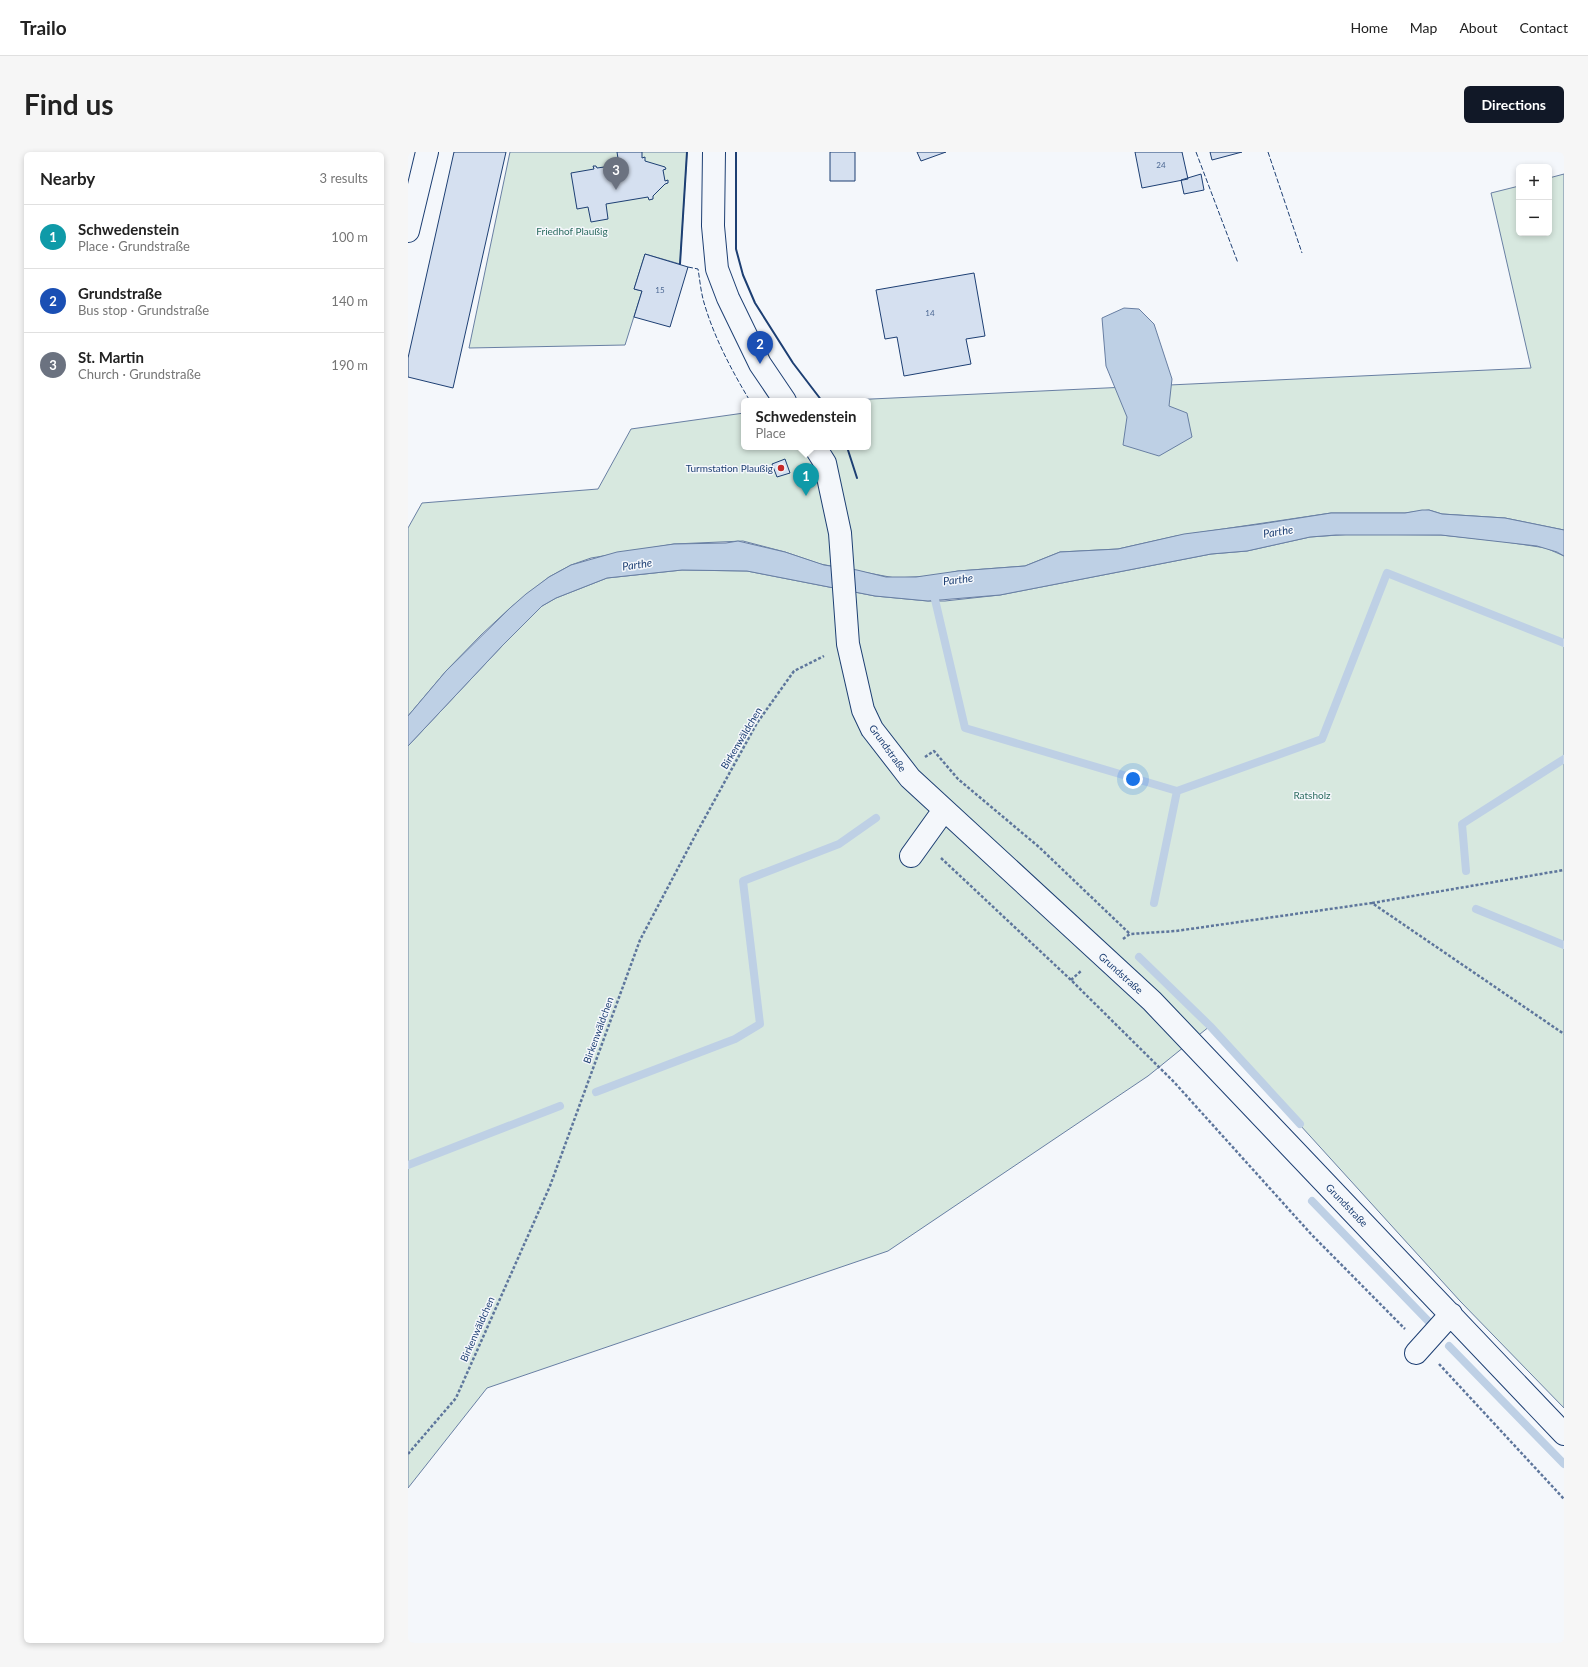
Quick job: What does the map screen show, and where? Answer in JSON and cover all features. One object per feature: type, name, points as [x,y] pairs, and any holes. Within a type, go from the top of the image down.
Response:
[{"type":"street","points":[[409,223],[427,152]]},
{"type":"street","points":[[714,152],[713,226],[717,268],[728,298],[760,364],[783,398]]},
{"type":"street","name":"Grundstraße","points":[[817,450],[825,463],[840,533],[848,644],[863,710],[872,729],[910,778],[1152,1001],[1564,1434]]},
{"type":"street","points":[[916,848],[944,810]]},
{"type":"street","points":[[1419,1350],[1451,1314]]},
{"type":"path","name":"Birkenwäldchen","points":[[408,1454],[456,1398],[550,1186],[640,940],[696,834],[757,723],[794,671],[848,644]]},
{"type":"path","points":[[929,754],[934,750],[958,779],[1039,847],[1130,934],[1176,931],[1372,903],[1564,870]]},
{"type":"path","points":[[916,848],[1071,980],[1174,1082],[1311,1234],[1419,1350],[1564,1499]]},
{"type":"path","points":[[1372,903],[1564,1034]]},
{"type":"green space","name":"Friedhof Plaußig","points":[[510,152],[687,152],[680,264],[645,254],[634,289],[642,291],[625,345],[469,348]]},
{"type":"green space","points":[[1564,174],[1564,530],[1505,518],[1442,514],[1429,510],[1405,513],[1331,513],[1176,536],[1118,549],[1060,552],[1025,566],[958,571],[934,576],[895,578],[820,564],[785,552],[743,541],[674,544],[591,558],[571,565],[549,577],[510,608],[481,635],[446,671],[408,716],[408,528],[422,503],[598,489],[631,429],[741,413],[741,450],[871,450],[871,399],[1531,368],[1491,193],[1516,187],[1516,236],[1552,236],[1552,177]]},
{"type":"green space","name":"Ratsholz","points":[[1353,534],[1441,535],[1500,541],[1546,548],[1564,556],[1564,1408],[1460,1301],[1210,1026],[1148,1076],[888,1251],[487,1388],[408,1488],[408,746],[502,646],[542,606],[556,598],[607,578],[682,570],[747,571],[875,596],[928,601],[945,601],[1000,595],[1211,554],[1247,551],[1310,537]]},
{"type":"water","points":[[1124,308],[1139,309],[1154,324],[1172,379],[1169,406],[1187,413],[1192,437],[1159,456],[1123,445],[1127,417],[1106,366],[1102,318]]},
{"type":"water","name":"Parthe","points":[[1429,510],[1442,514],[1505,518],[1564,530],[1564,556],[1557,552],[1537,546],[1441,535],[1336,535],[1310,537],[1247,551],[1211,554],[1000,595],[928,601],[875,596],[747,571],[682,570],[607,578],[556,598],[542,606],[502,646],[408,746],[408,716],[446,671],[510,608],[549,577],[571,565],[617,552],[674,544],[726,543],[738,541],[785,552],[824,565],[857,570],[886,577],[916,577],[958,571],[1025,566],[1060,552],[1118,549],[1184,534],[1331,513],[1405,513]]},
{"type":"building","points":[[454,152],[506,152],[453,388],[408,377],[408,358]]},
{"type":"building","points":[[617,152],[642,152],[642,158],[645,157],[645,161],[665,167],[666,169],[663,170],[665,181],[668,180],[668,183],[665,184],[653,196],[653,199],[649,200],[648,197],[606,204],[608,219],[591,222],[588,207],[577,209],[571,173],[594,169],[593,166],[596,166],[597,168],[619,165]]},
{"type":"building","points":[[830,152],[855,152],[855,181],[830,181]]},
{"type":"building","points":[[917,152],[946,152],[921,161]]},
{"type":"building","points":[[1135,152],[1182,152],[1188,179],[1142,188]]},
{"type":"building","points":[[1210,152],[1242,152],[1212,160]]},
{"type":"building","points":[[1201,174],[1204,190],[1184,194],[1181,180]]},
{"type":"building","points":[[645,254],[688,267],[670,327],[634,317],[642,291],[634,289]]},
{"type":"building","points":[[974,273],[985,336],[966,339],[971,364],[904,376],[897,337],[885,339],[876,290]]},
{"type":"building","name":"Turmstation Plaußig","points":[[785,459],[790,473],[777,477],[772,464]]},
{"type":"waterway","points":[[933,591],[965,728],[1177,791],[1322,739],[1387,573],[1564,643]]},
{"type":"waterway","points":[[1466,871],[1462,824],[1564,759]]},
{"type":"waterway","points":[[1154,903],[1177,791]]},
{"type":"waterway","points":[[596,1092],[735,1039],[760,1024],[743,881],[839,844],[876,818]]},
{"type":"waterway","points":[[1476,909],[1564,945]]},
{"type":"waterway","points":[[1139,957],[1210,1026],[1300,1124]]},
{"type":"waterway","points":[[408,1165],[560,1106]]},
{"type":"waterway","points":[[1312,1201],[1432,1325]]},
{"type":"waterway","points":[[1449,1346],[1564,1464]]},
{"type":"fence","points":[[1196,152],[1238,263]]},
{"type":"fence","points":[[1268,152],[1302,253]]},
{"type":"fence","points":[[688,267],[698,269],[704,301],[714,331],[730,366],[748,398]]},
{"type":"wall","points":[[680,264],[687,152]]},
{"type":"wall","points":[[736,152],[736,249],[743,275],[755,303],[793,363],[820,398]]},
{"type":"wall","points":[[848,450],[857,478]]},
{"type":"place","name":"St. Martin","points":[[616,190]]},
{"type":"place","name":"Grundstraße","points":[[760,364]]},
{"type":"place","name":"Turmstation Plaußig","points":[[781,468]]},
{"type":"place","name":"Schwedenstein","points":[[806,496]]}]
